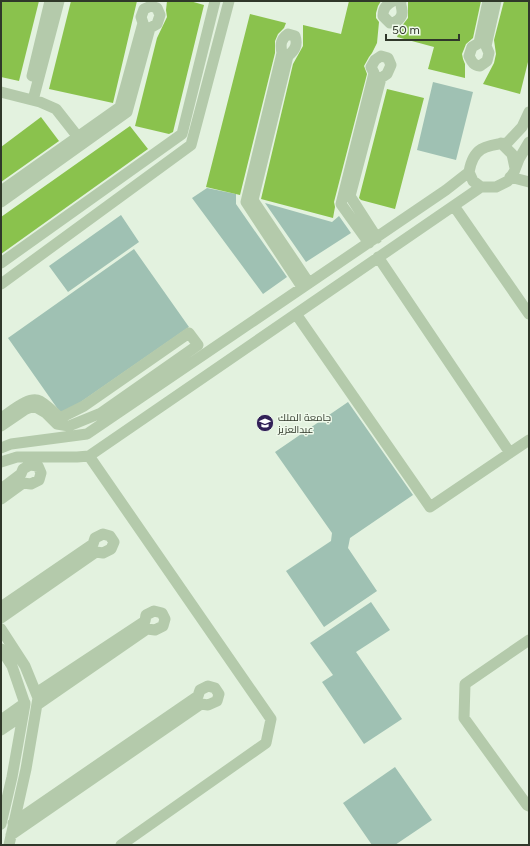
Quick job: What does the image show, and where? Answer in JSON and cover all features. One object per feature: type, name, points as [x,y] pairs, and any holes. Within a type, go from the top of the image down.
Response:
[{"type":"street","points":[[30,99],[50,1]]},
{"type":"street","points":[[30,99],[59,1]]},
{"type":"street","points":[[1,263],[182,134],[216,1]]},
{"type":"street","points":[[1,284],[191,145],[229,1]]},
{"type":"street","points":[[393,1],[383,10],[383,16],[390,23],[395,23],[402,16],[401,1]]},
{"type":"street","points":[[488,1],[479,43],[472,47],[469,56],[472,63],[480,66],[487,61],[489,53],[486,46],[496,1]]},
{"type":"street","points":[[1,191],[120,107],[143,23],[141,17],[144,10],[151,6],[158,8],[160,15],[157,24],[150,28],[127,112],[1,202]]},
{"type":"street","points":[[288,34],[295,36],[297,42],[295,50],[288,56],[253,200],[305,285],[246,202],[282,53],[280,46],[282,38],[288,34]]},
{"type":"street","points":[[377,237],[350,196],[381,78],[387,74],[391,65],[388,58],[381,56],[375,60],[371,68],[374,73],[341,204],[377,237],[383,239],[363,253],[362,257],[365,259],[376,253],[382,255],[510,453]]},
{"type":"street","points":[[1,92],[30,99],[56,109],[78,137]]},
{"type":"street","points":[[481,187],[473,181],[468,172],[470,161],[478,151],[490,144],[507,143],[522,127],[529,112]]},
{"type":"street","points":[[1,462],[17,457],[89,456],[481,187],[496,187],[508,181],[529,142]]},
{"type":"street","points":[[500,143],[512,154],[513,172]]},
{"type":"street","points":[[1,448],[11,444],[87,434],[446,190],[468,172]]},
{"type":"street","points":[[513,172],[529,182]]},
{"type":"street","points":[[454,206],[529,314]]},
{"type":"street","points":[[322,274],[334,273],[346,268],[348,272],[346,276],[327,292]]},
{"type":"street","points":[[296,314],[430,507],[529,440]]},
{"type":"street","points":[[1,418],[18,408],[26,401],[35,400],[40,400],[60,418],[66,416],[84,406],[189,333],[198,345],[101,413],[69,426],[57,424],[46,413],[34,406],[26,409],[1,426]]},
{"type":"street","points":[[89,456],[271,719],[266,742],[121,845]]},
{"type":"street","points":[[1,489],[21,474],[23,469],[30,465],[38,466],[41,473],[39,480],[31,484],[23,483],[1,499]]},
{"type":"street","points":[[1,607],[93,544],[95,538],[103,534],[110,536],[114,542],[111,549],[103,554],[96,552],[1,618]]},
{"type":"street","points":[[36,693],[145,621],[146,615],[154,611],[162,613],[165,619],[163,626],[155,630],[147,629],[37,704]]},
{"type":"street","points":[[1,629],[25,666],[38,698],[26,769],[10,840]]},
{"type":"street","points":[[529,640],[465,684],[464,718],[529,806]]},
{"type":"street","points":[[1,649],[12,666],[25,703],[12,777],[1,824]]},
{"type":"street","points":[[10,840],[201,704],[208,705],[216,701],[219,694],[215,688],[208,686],[200,690],[198,696],[13,823]]},
{"type":"street","points":[[1,720],[25,703]]},
{"type":"street","points":[[1,730],[23,714]]},
{"type":"green space","points":[[433,82],[473,92],[456,160],[417,150]]},
{"type":"green space","points":[[207,188],[236,194],[236,204],[287,277],[263,294],[192,198]]},
{"type":"green space","points":[[265,203],[332,222],[339,216],[351,233],[306,262]]},
{"type":"green space","points":[[121,215],[139,242],[68,292],[49,266]]},
{"type":"green space","points":[[134,249],[189,327],[62,415],[8,338]]},
{"type":"green space","points":[[348,402],[413,495],[350,538],[348,548],[377,591],[324,627],[286,571],[331,541],[332,533],[275,452]]},
{"type":"green space","points":[[371,602],[390,630],[356,652],[402,719],[364,744],[322,682],[333,675],[310,643]]},
{"type":"green space","points":[[395,767],[432,820],[395,845],[372,845],[343,803]]},
{"type":"building","points":[[1,1],[39,1],[19,81],[1,77]]},
{"type":"building","points":[[71,1],[137,1],[113,103],[49,89]]},
{"type":"building","points":[[167,1],[190,1],[204,5],[173,132],[169,134],[135,126],[157,38],[167,17]]},
{"type":"building","points":[[349,1],[381,1],[376,13],[376,18],[379,22],[377,43],[364,66],[367,74],[334,202],[335,207],[333,218],[261,199],[293,64],[303,46],[303,25],[341,34]]},
{"type":"building","points":[[408,1],[481,1],[473,38],[466,44],[462,54],[465,64],[465,78],[428,69],[434,47],[397,37],[401,27],[408,18]]},
{"type":"building","points":[[504,1],[529,1],[529,58],[520,94],[483,84],[494,63],[496,54],[494,40]]},
{"type":"building","points":[[250,14],[286,23],[275,41],[275,53],[240,195],[206,187]]},
{"type":"building","points":[[387,89],[424,98],[395,209],[361,200],[359,198]]},
{"type":"building","points":[[41,117],[59,141],[1,182],[1,147]]},
{"type":"building","points":[[130,126],[148,149],[1,254],[1,217]]},
{"type":"place","name":"جامعة الملك عبدالعزيز","points":[[265,423]]}]
